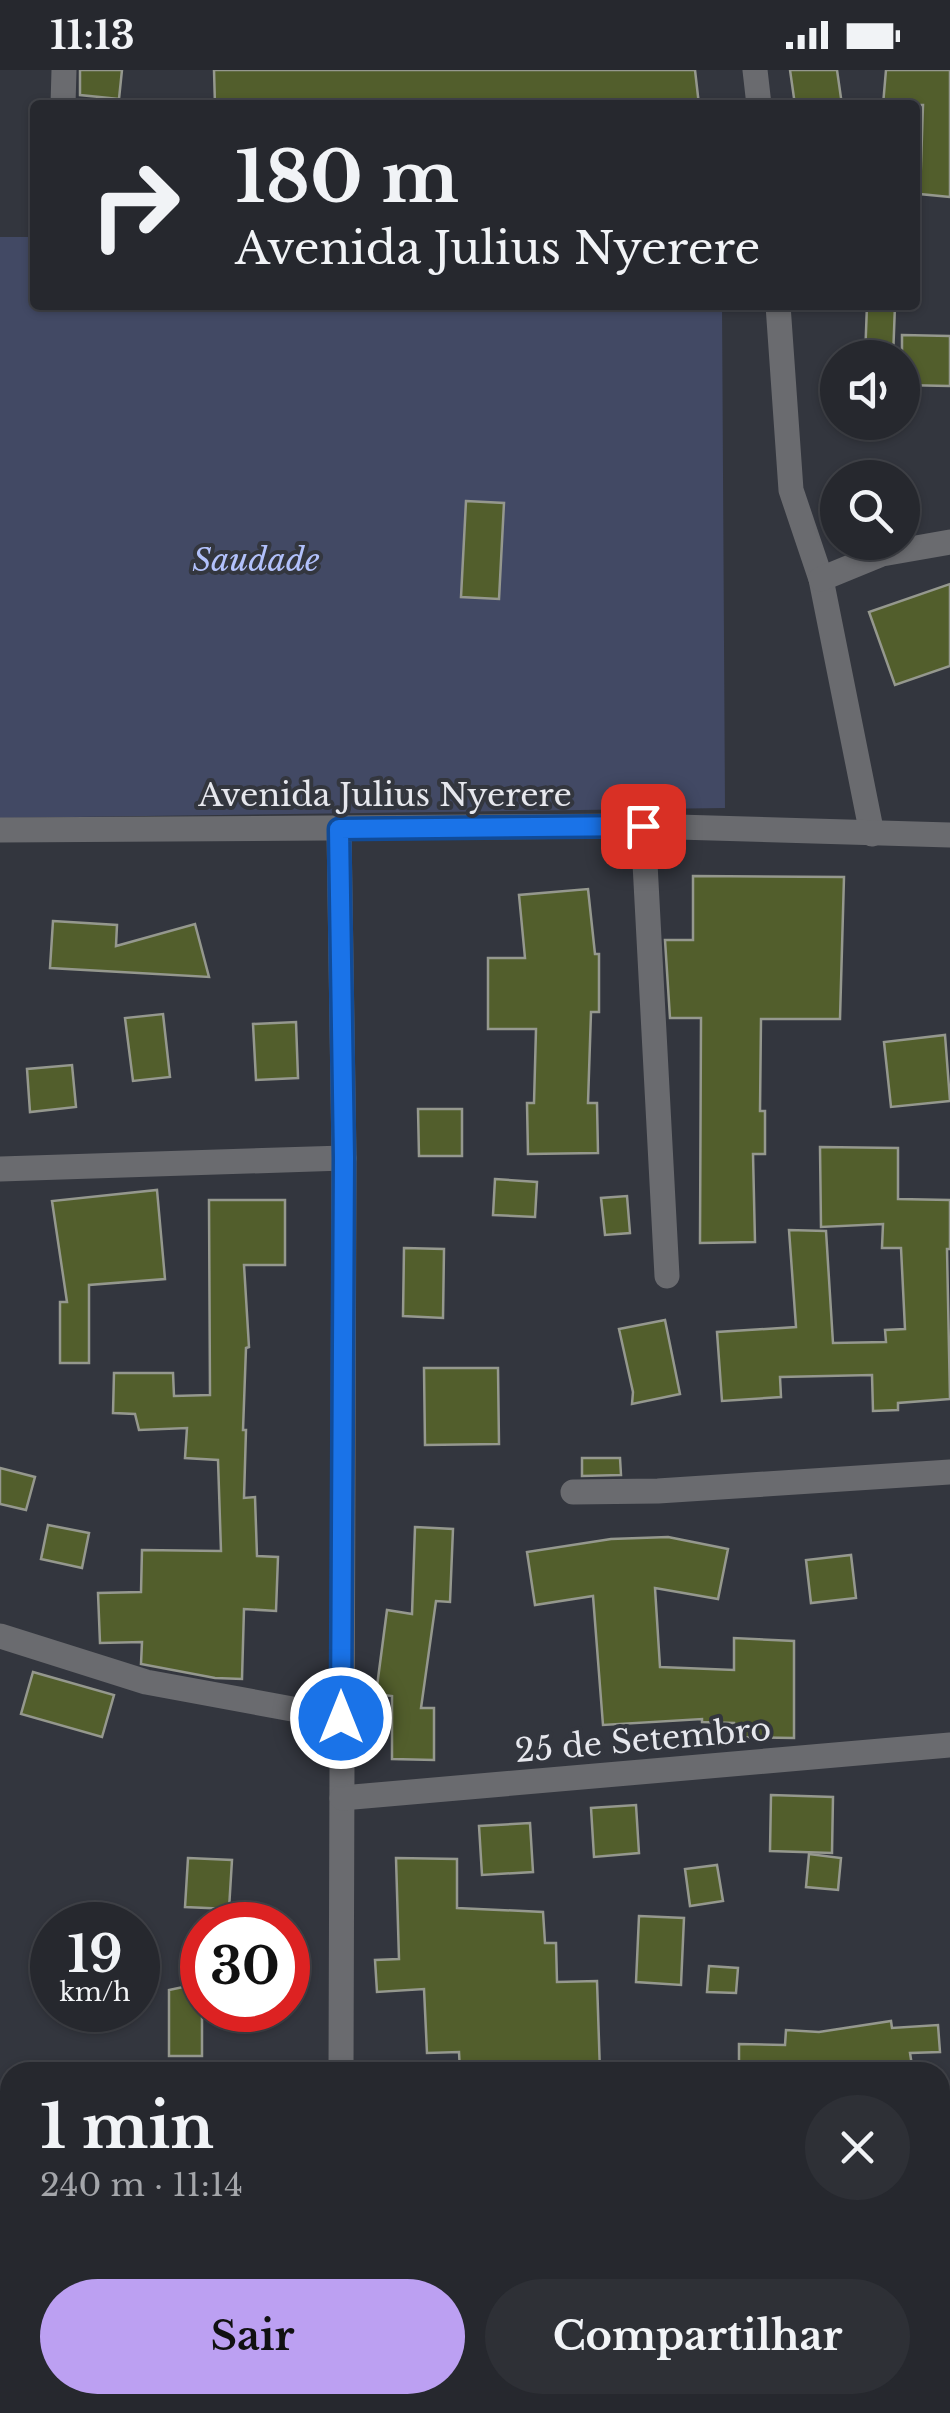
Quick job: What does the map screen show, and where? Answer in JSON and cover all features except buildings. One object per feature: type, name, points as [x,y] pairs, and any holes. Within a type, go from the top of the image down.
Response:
[{"type":"street","points":[[63,100],[64,70]]},
{"type":"street","points":[[755,70],[758,100]]},
{"type":"street","points":[[778,310],[791,490],[820,579],[872,834]]},
{"type":"street","points":[[820,579],[882,554],[950,542]]},
{"type":"street","points":[[643,826],[667,1276]]},
{"type":"street","name":"Avenida Julius Nyerere","points":[[0,830],[643,826],[950,835]]},
{"type":"street","points":[[339,829],[344,1158],[341,2062]]},
{"type":"street","points":[[0,1169],[344,1158]]},
{"type":"street","points":[[573,1492],[950,1472]]},
{"type":"street","points":[[0,1636],[146,1682],[341,1718]]},
{"type":"street","name":"25 de Setembro","points":[[342,1798],[950,1745]]},
{"type":"green space","name":"Saudade","points":[[0,237],[30,237],[30,310],[722,310],[725,808],[0,818]]},
{"type":"route","points":[[341,1718],[344,1158],[339,829],[643,826]]}]
